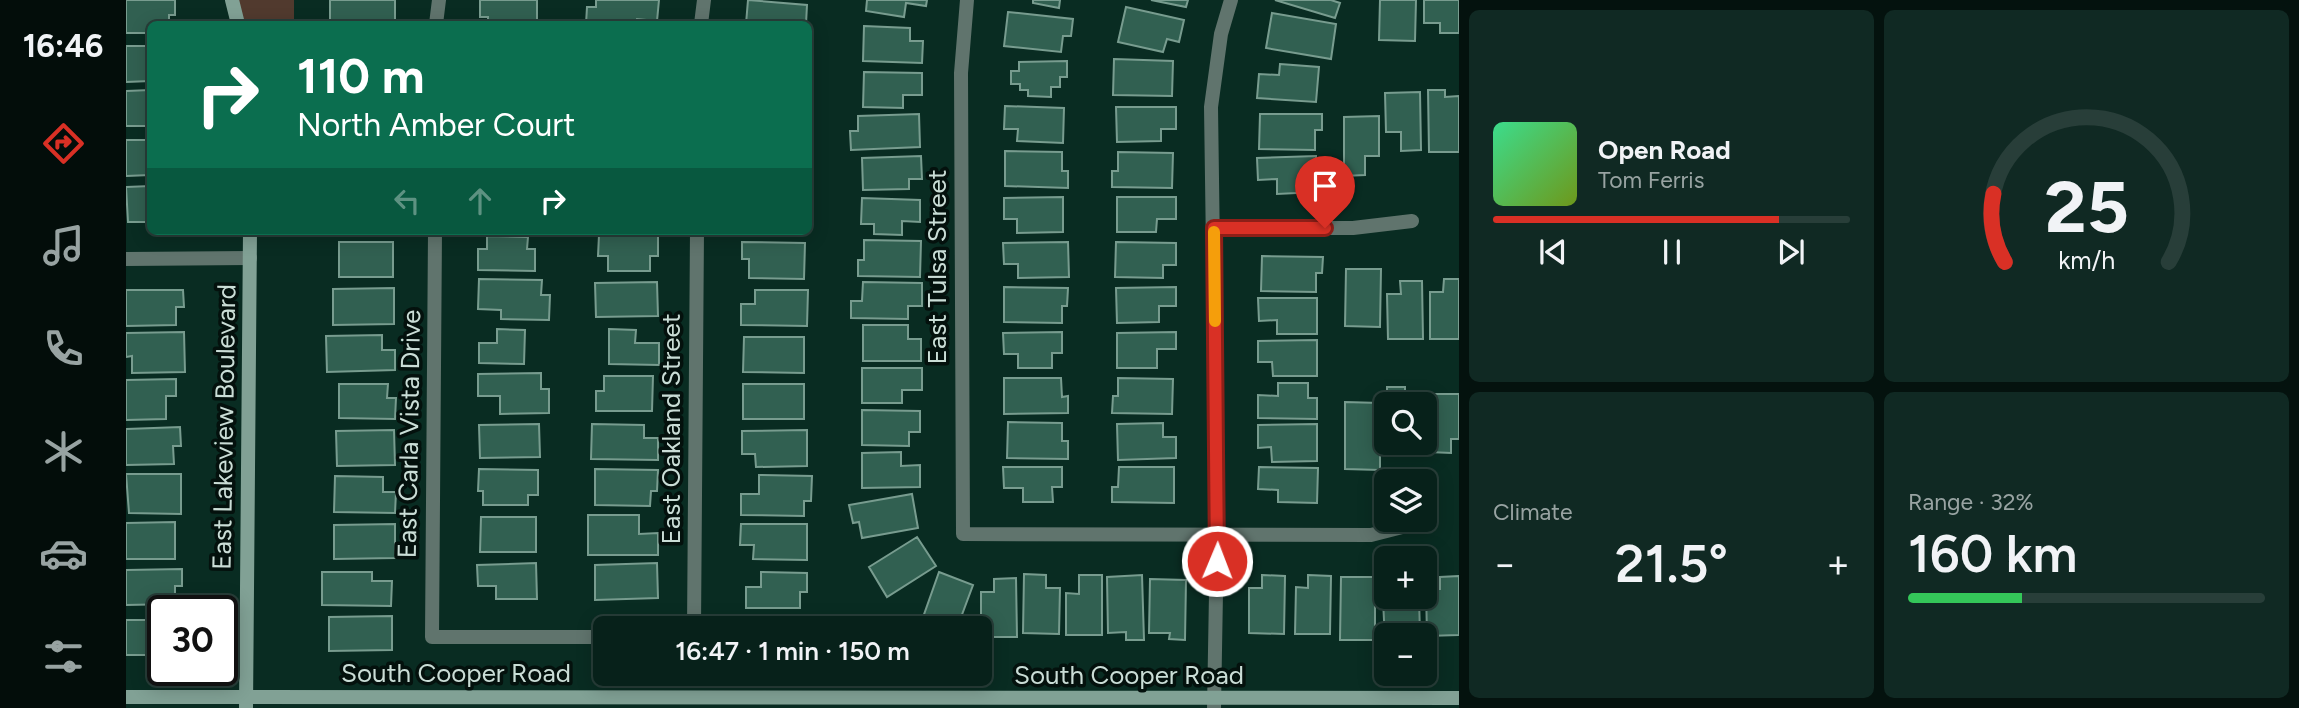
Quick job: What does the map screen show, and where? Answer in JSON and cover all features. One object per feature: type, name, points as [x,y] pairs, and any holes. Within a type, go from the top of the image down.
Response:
[{"type":"main road","points":[[232,0],[237,21]]},
{"type":"main road","name":"East Lakeview Boulevard","points":[[246,703],[250,235]]},
{"type":"main road","name":"South Cooper Road","points":[[126,697],[246,703],[1214,704],[1459,698]]},
{"type":"street","points":[[436,21],[439,0]]},
{"type":"street","points":[[701,21],[704,0]]},
{"type":"street","name":"East Tulsa Street","points":[[967,0],[961,73],[963,534],[1217,535]]},
{"type":"street","points":[[1214,704],[1217,535],[1211,107],[1221,34],[1231,0]]},
{"type":"street","points":[[1214,228],[1353,228],[1412,221]]},
{"type":"street","name":"East Carla Vista Drive","points":[[435,235],[432,637],[593,637]]},
{"type":"street","name":"East Oakland Street","points":[[694,616],[697,235]]},
{"type":"street","points":[[126,259],[250,258]]},
{"type":"street","points":[[1217,535],[1371,535],[1383,532]]},
{"type":"shaded area","points":[[232,0],[294,0],[294,21],[237,21]]},
{"type":"building","points":[[126,0],[175,0],[175,15],[169,15],[169,21],[147,21],[147,33],[126,33]]},
{"type":"building","points":[[330,0],[395,0],[395,21],[330,21]]},
{"type":"building","points":[[480,0],[537,0],[537,21],[488,21],[488,17],[480,17]]},
{"type":"building","points":[[596,0],[659,0],[657,21],[586,21],[587,7],[596,7]]},
{"type":"building","points":[[748,0],[807,5],[806,21],[746,21]]},
{"type":"building","points":[[867,0],[927,0],[926,6],[906,3],[904,17],[866,11]]},
{"type":"building","points":[[1033,0],[1060,0],[1059,8],[1033,3]]},
{"type":"building","points":[[1151,0],[1188,0],[1186,7]]},
{"type":"building","points":[[1275,0],[1331,0],[1340,3],[1335,18]]},
{"type":"building","points":[[1380,0],[1416,0],[1415,41],[1379,40]]},
{"type":"building","points":[[1424,0],[1459,0],[1459,33],[1440,33],[1440,23],[1424,23]]},
{"type":"building","points":[[1126,7],[1184,20],[1179,42],[1167,39],[1163,52],[1118,42]]},
{"type":"building","points":[[1008,12],[1073,19],[1071,36],[1063,36],[1061,52],[1004,46]]},
{"type":"building","points":[[1272,13],[1336,24],[1331,59],[1266,48]]},
{"type":"building","points":[[864,26],[910,28],[910,41],[923,41],[922,63],[863,61]]},
{"type":"building","points":[[126,46],[147,46],[147,81],[126,82]]},
{"type":"building","points":[[1114,59],[1173,61],[1172,96],[1113,95]]},
{"type":"building","points":[[1067,61],[1067,77],[1060,77],[1060,87],[1051,87],[1051,97],[1028,96],[1028,90],[1020,90],[1020,84],[1011,84],[1011,71],[1019,71],[1019,62]]},
{"type":"building","points":[[1280,64],[1319,67],[1316,102],[1257,98],[1259,74],[1279,75]]},
{"type":"building","points":[[864,72],[922,73],[922,95],[903,95],[903,108],[863,107]]},
{"type":"building","points":[[147,90],[147,126],[126,126],[126,91]]},
{"type":"building","points":[[1428,90],[1445,90],[1445,97],[1459,96],[1459,152],[1429,152]]},
{"type":"building","points":[[1420,92],[1421,150],[1401,151],[1401,132],[1386,132],[1385,93]]},
{"type":"building","points":[[1005,106],[1064,108],[1063,143],[1017,141],[1018,129],[1004,129]]},
{"type":"building","points":[[1116,107],[1176,107],[1176,129],[1161,129],[1161,141],[1117,142]]},
{"type":"building","points":[[919,114],[920,147],[851,150],[850,131],[858,131],[858,116]]},
{"type":"building","points":[[1260,114],[1322,114],[1322,130],[1315,130],[1315,150],[1259,149]]},
{"type":"building","points":[[1379,116],[1379,156],[1365,156],[1365,175],[1344,176],[1344,117]]},
{"type":"building","points":[[126,140],[147,140],[147,175],[126,176]]},
{"type":"building","points":[[1005,151],[1062,152],[1062,171],[1068,171],[1068,188],[1005,186]]},
{"type":"building","points":[[1118,152],[1173,153],[1172,188],[1112,187],[1112,171],[1118,171]]},
{"type":"building","points":[[921,156],[922,179],[909,179],[909,189],[863,190],[862,158]]},
{"type":"building","points":[[1316,156],[1317,192],[1277,194],[1277,179],[1258,180],[1257,158]]},
{"type":"building","points":[[147,186],[147,222],[128,222],[126,187]]},
{"type":"building","points":[[1063,197],[1063,232],[1017,233],[1017,219],[1004,219],[1004,198]]},
{"type":"building","points":[[1117,197],[1176,197],[1176,219],[1157,219],[1156,232],[1117,232]]},
{"type":"building","points":[[862,198],[920,200],[920,222],[902,221],[902,235],[874,234],[874,224],[861,224]]},
{"type":"building","points":[[599,235],[658,236],[658,256],[650,256],[650,271],[608,271],[608,256],[598,256]]},
{"type":"building","points":[[487,236],[528,237],[527,249],[535,249],[535,271],[478,270],[478,249],[487,249]]},
{"type":"building","points":[[864,240],[921,241],[920,277],[858,276],[858,260],[864,260]]},
{"type":"building","points":[[339,242],[393,242],[393,277],[339,277]]},
{"type":"building","points":[[742,242],[805,243],[804,279],[749,278],[749,259],[742,259]]},
{"type":"building","points":[[1068,242],[1069,277],[1018,278],[1018,264],[1004,264],[1003,243]]},
{"type":"building","points":[[1116,242],[1176,243],[1176,265],[1163,265],[1163,278],[1115,277]]},
{"type":"building","points":[[1262,256],[1323,257],[1322,273],[1316,273],[1316,292],[1261,291]]},
{"type":"building","points":[[1346,269],[1381,269],[1380,327],[1345,326]]},
{"type":"building","points":[[479,279],[542,280],[541,295],[550,295],[549,320],[501,319],[501,310],[478,309]]},
{"type":"building","points":[[1444,279],[1459,279],[1459,339],[1430,339],[1430,292],[1443,292]]},
{"type":"building","points":[[1400,281],[1422,281],[1423,339],[1388,339],[1387,294],[1401,294]]},
{"type":"building","points":[[657,282],[658,316],[596,317],[595,283]]},
{"type":"building","points":[[863,282],[922,283],[922,306],[908,306],[908,319],[851,318],[851,301],[862,301]]},
{"type":"building","points":[[1004,287],[1068,288],[1067,306],[1062,306],[1062,323],[1004,322]]},
{"type":"building","points":[[1176,287],[1176,306],[1159,306],[1159,322],[1117,323],[1116,288]]},
{"type":"building","points":[[394,288],[394,324],[333,325],[333,289]]},
{"type":"building","points":[[126,290],[183,290],[184,307],[176,307],[176,325],[126,326]]},
{"type":"building","points":[[755,290],[808,290],[807,326],[741,325],[741,304],[755,304]]},
{"type":"building","points":[[1258,298],[1317,298],[1317,334],[1277,334],[1277,320],[1259,321]]},
{"type":"building","points":[[863,325],[908,325],[908,339],[921,339],[921,361],[863,361]]},
{"type":"building","points":[[497,329],[525,330],[524,364],[479,363],[479,343],[497,343]]},
{"type":"building","points":[[609,329],[636,330],[635,343],[659,343],[659,365],[609,364]]},
{"type":"building","points":[[184,332],[185,372],[132,373],[132,356],[126,357],[126,333]]},
{"type":"building","points":[[1062,332],[1062,353],[1052,353],[1052,368],[1018,368],[1018,354],[1004,354],[1003,333]]},
{"type":"building","points":[[1176,332],[1176,349],[1157,349],[1157,368],[1117,368],[1117,333]]},
{"type":"building","points":[[382,335],[382,350],[395,350],[395,370],[327,372],[326,336]]},
{"type":"building","points":[[744,337],[804,337],[804,373],[743,372]]},
{"type":"building","points":[[1317,340],[1317,376],[1273,376],[1272,362],[1258,362],[1258,341]]},
{"type":"building","points":[[862,368],[922,368],[922,390],[902,390],[902,403],[862,403]]},
{"type":"building","points":[[541,373],[541,389],[549,389],[549,413],[500,414],[500,396],[478,396],[478,374]]},
{"type":"building","points":[[604,376],[653,376],[652,411],[596,411],[596,391],[604,391]]},
{"type":"building","points":[[1004,378],[1061,378],[1062,397],[1068,396],[1068,413],[1004,414]]},
{"type":"building","points":[[1118,378],[1173,379],[1172,414],[1112,413],[1113,396],[1118,396]]},
{"type":"building","points":[[176,379],[176,396],[166,396],[166,419],[126,420],[126,380]]},
{"type":"building","points":[[1278,383],[1308,383],[1308,398],[1317,398],[1317,419],[1258,418],[1258,395],[1278,396]]},
{"type":"building","points":[[339,384],[388,384],[387,398],[396,398],[395,419],[339,418]]},
{"type":"building","points":[[743,384],[804,384],[804,419],[743,419]]},
{"type":"building","points":[[1387,387],[1405,387],[1405,392],[1387,392]]},
{"type":"building","points":[[1437,394],[1459,394],[1459,439],[1451,439],[1451,453],[1437,452]]},
{"type":"building","points":[[1345,402],[1374,403],[1374,455],[1380,455],[1380,469],[1345,469]]},
{"type":"building","points":[[862,410],[920,411],[920,432],[909,432],[909,446],[862,445]]},
{"type":"building","points":[[1008,422],[1062,423],[1062,441],[1068,441],[1068,459],[1007,458]]},
{"type":"building","points":[[1163,423],[1163,437],[1176,437],[1176,458],[1118,460],[1117,424]]},
{"type":"building","points":[[539,424],[540,457],[480,458],[479,425]]},
{"type":"building","points":[[592,424],[644,425],[644,438],[658,438],[658,460],[591,459]]},
{"type":"building","points":[[1317,424],[1317,461],[1272,462],[1271,447],[1258,448],[1258,425]]},
{"type":"building","points":[[180,427],[181,446],[173,446],[174,464],[126,465],[126,429]]},
{"type":"building","points":[[394,430],[395,465],[337,466],[336,431]]},
{"type":"building","points":[[807,430],[807,466],[756,467],[755,454],[742,454],[742,431]]},
{"type":"building","points":[[901,452],[901,466],[920,465],[920,487],[862,488],[862,453]]},
{"type":"building","points":[[1003,467],[1062,467],[1062,487],[1052,487],[1053,502],[1023,502],[1023,488],[1004,488]]},
{"type":"building","points":[[1119,467],[1174,467],[1174,503],[1112,502],[1112,487],[1118,487]]},
{"type":"building","points":[[1259,467],[1318,468],[1317,503],[1278,502],[1278,490],[1258,489]]},
{"type":"building","points":[[479,469],[538,470],[538,495],[528,495],[528,505],[483,505],[483,491],[478,491]]},
{"type":"building","points":[[595,469],[658,470],[657,491],[651,491],[650,506],[595,505]]},
{"type":"building","points":[[126,474],[181,474],[181,514],[129,513]]},
{"type":"building","points":[[759,475],[812,476],[811,501],[804,501],[804,516],[741,515],[741,494],[759,494]]},
{"type":"building","points":[[335,476],[383,477],[383,492],[396,492],[395,513],[334,512]]},
{"type":"building","points":[[912,494],[918,528],[862,538],[859,522],[853,523],[849,505]]},
{"type":"building","points":[[588,515],[639,515],[639,534],[658,533],[658,555],[588,555]]},
{"type":"building","points":[[481,517],[536,517],[536,552],[480,552]]},
{"type":"building","points":[[175,522],[175,559],[126,559],[126,523]]},
{"type":"building","points":[[395,524],[395,558],[334,559],[334,525]]},
{"type":"building","points":[[741,524],[807,524],[807,560],[753,559],[754,545],[740,545]]},
{"type":"building","points":[[917,537],[936,566],[887,597],[869,567]]},
{"type":"building","points":[[536,563],[537,599],[496,599],[496,586],[478,586],[477,565]]},
{"type":"building","points":[[657,563],[658,598],[595,600],[595,565]]},
{"type":"building","points":[[182,569],[182,586],[175,586],[175,595],[147,595],[147,605],[126,605],[126,570]]},
{"type":"building","points":[[322,572],[372,572],[372,581],[392,581],[391,606],[322,605]]},
{"type":"building","points":[[761,572],[807,573],[807,592],[800,592],[800,608],[746,608],[746,587],[761,587]]},
{"type":"building","points":[[939,572],[973,585],[961,616],[923,616]]},
{"type":"building","points":[[1024,574],[1046,575],[1046,588],[1060,588],[1059,634],[1023,633]]},
{"type":"building","points":[[1079,575],[1102,575],[1102,635],[1066,635],[1066,593],[1079,594]]},
{"type":"building","points":[[1142,575],[1144,640],[1126,640],[1126,632],[1108,633],[1107,577]]},
{"type":"building","points":[[1262,575],[1285,576],[1284,634],[1249,633],[1249,588],[1262,588]]},
{"type":"building","points":[[1308,575],[1331,576],[1330,634],[1295,634],[1296,587],[1308,588]]},
{"type":"building","points":[[1459,576],[1459,635],[1437,636],[1437,623],[1427,623],[1426,609],[1437,609],[1440,577]]},
{"type":"building","points":[[1341,577],[1374,577],[1374,640],[1340,640]]},
{"type":"building","points":[[1016,578],[1017,637],[992,637],[992,616],[981,616],[981,592],[994,592],[994,579]]},
{"type":"building","points":[[1150,579],[1186,580],[1185,640],[1169,639],[1170,633],[1149,633]]},
{"type":"building","points":[[1383,609],[1419,609],[1420,623],[1384,623]]},
{"type":"building","points":[[392,616],[392,650],[329,651],[329,617]]},
{"type":"building","points":[[126,620],[147,620],[147,655],[126,655]]},
{"type":"slow traffic","points":[[1214,232],[1215,321]]},
{"type":"route","points":[[1217,561],[1214,228],[1325,228]]}]
